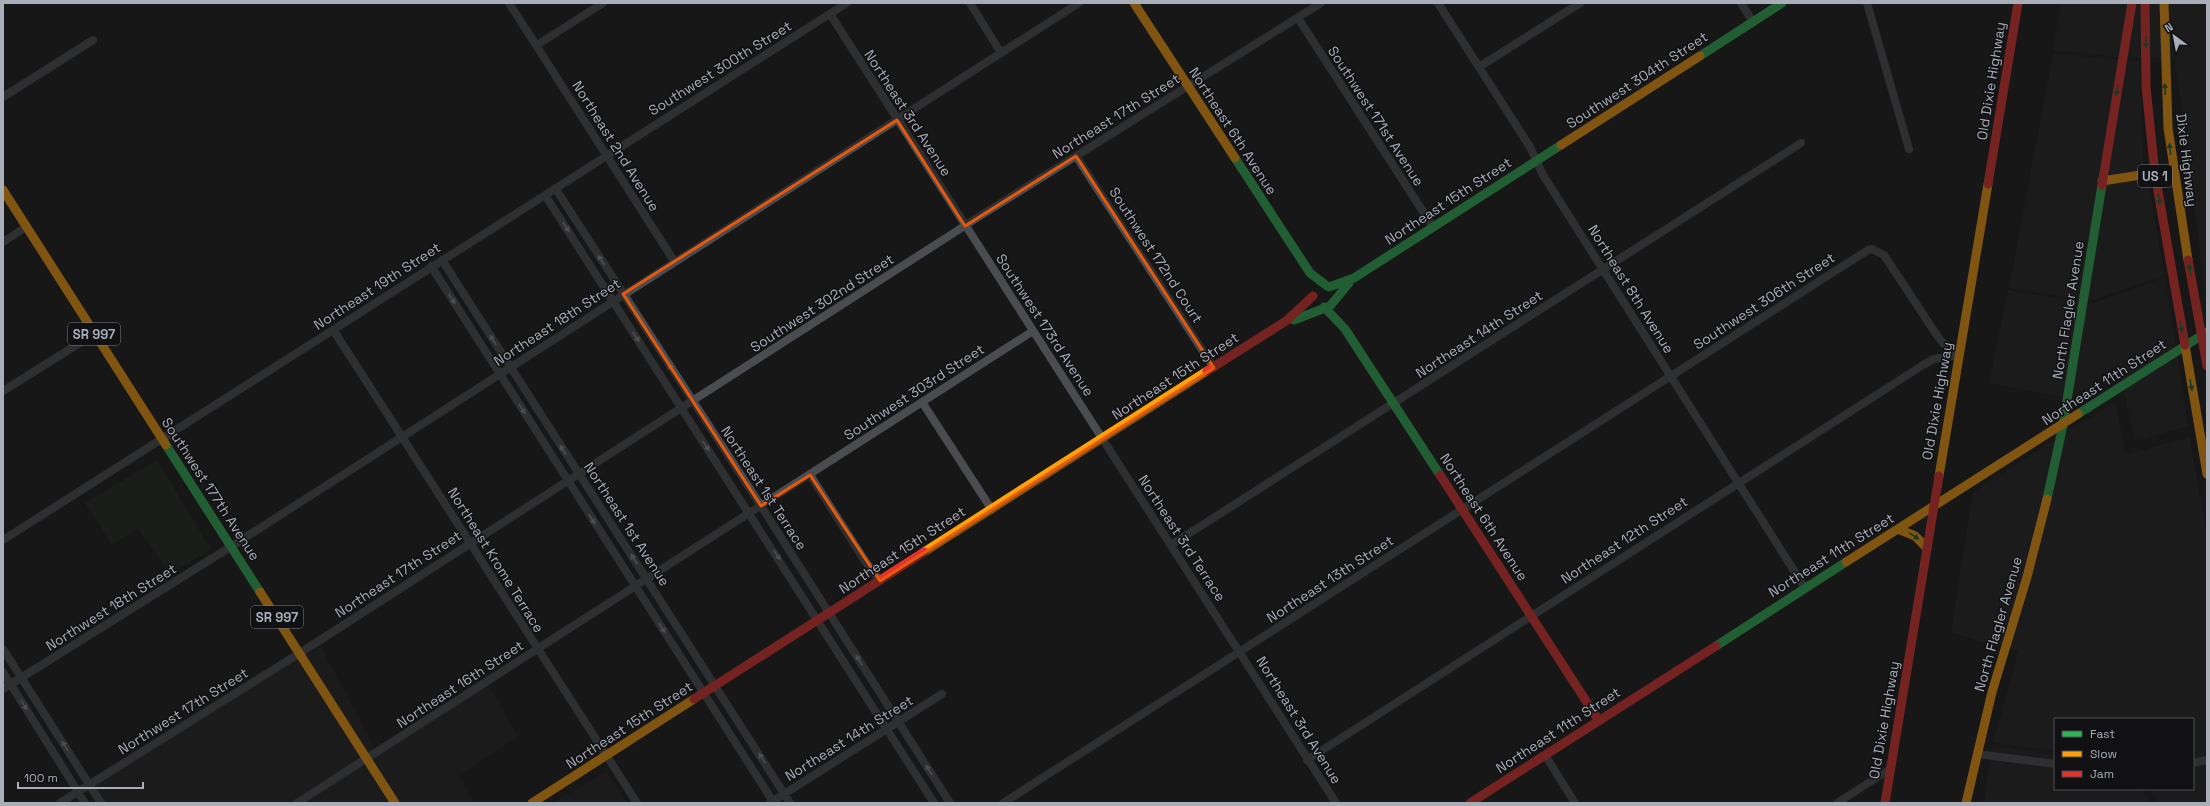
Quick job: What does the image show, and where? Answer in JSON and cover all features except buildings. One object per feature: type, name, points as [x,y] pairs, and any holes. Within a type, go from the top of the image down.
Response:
[{"type":"main road","name":"Northeast 6th Avenue","points":[[1134,3],[1310,273],[1328,287]]},
{"type":"main road","points":[[1753,22],[1782,3]]},
{"type":"main road","name":"Old Dixie Highway","points":[[1885,803],[2018,3]]},
{"type":"main road","name":"North Flagler Avenue","points":[[1966,803],[1992,692],[2027,577],[2050,487],[2063,425],[2132,3]]},
{"type":"main road","name":"US 1","points":[[2145,3],[2146,87],[2155,174],[2207,474]]},
{"type":"main road","name":"Dixie Highway","points":[[2164,3],[2165,82],[2173,170],[2204,334],[2207,366]]},
{"type":"main road","name":"Southwest 304th Street","points":[[1536,161],[1753,22]]},
{"type":"main road","name":"Northeast 15th Street","points":[[1328,287],[1354,278],[1536,161]]},
{"type":"main road","points":[[2102,181],[2173,170]]},
{"type":"main road","name":"Southwest 177th Avenue","points":[[3,190],[395,803]]},
{"type":"main road","name":"Northeast 6th Avenue","points":[[1310,273],[1313,294]]},
{"type":"main road","name":"Northeast 15th Street","points":[[1334,300],[1354,278]]},
{"type":"main road","points":[[1328,287],[1333,291],[1334,300],[1330,306],[1324,308],[1315,303],[1313,294],[1318,288],[1328,287]]},
{"type":"main road","name":"Northeast 15th Street","points":[[532,803],[1214,368],[1286,321],[1313,294]]},
{"type":"main road","name":"Northeast 6th Avenue","points":[[1334,300],[1345,329]]},
{"type":"main road","name":"Northeast 6th Avenue","points":[[1324,308],[1345,329],[1599,721]]},
{"type":"main road","name":"Northeast 15th Street","points":[[1286,321],[1324,308]]},
{"type":"main road","name":"Northeast 11th Street","points":[[1470,803],[2204,334]]},
{"type":"main road","points":[[1898,529],[1915,536],[1927,548]]},
{"type":"street","name":"Northeast 2nd Avenue","points":[[509,3],[674,261]]},
{"type":"street","points":[[537,45],[603,3]]},
{"type":"street","name":"Southwest 300th Street","points":[[606,156],[847,3]]},
{"type":"street","points":[[970,3],[1001,53]]},
{"type":"street","name":"Northeast 18th Street","points":[[232,546],[674,261],[775,199],[1079,3]]},
{"type":"street","name":"Northeast 17th Street","points":[[965,226],[1321,3]]},
{"type":"street","name":"Northeast 8th Avenue","points":[[1438,3],[1530,147],[1543,175],[1805,588]]},
{"type":"street","points":[[1479,67],[1580,3]]},
{"type":"street","points":[[1741,3],[1753,22]]},
{"type":"street","points":[[1867,3],[1909,149]]},
{"type":"street","name":"Northeast 3rd Avenue","points":[[830,14],[965,226]]},
{"type":"street","name":"Southwest 171st Avenue","points":[[1298,18],[1433,227]]},
{"type":"street","points":[[3,97],[92,40]]},
{"type":"street","name":"Northeast 14th Street","points":[[1171,545],[1394,404],[1800,143]]},
{"type":"street","name":"Northeast 19th Street","points":[[3,540],[163,440],[432,266],[606,156]]},
{"type":"street","name":"Southwest 172nd Court","points":[[1076,156],[1214,368]]},
{"type":"street","name":"Northeast 1st Terrace","points":[[555,188],[830,613],[950,803]]},
{"type":"street","name":"Northeast 1st Terrace","points":[[545,195],[750,513],[934,803]]},
{"type":"street","name":"Southwest 173rd Avenue","points":[[965,226],[1103,439]]},
{"type":"street","name":"Southwest 302nd Street","points":[[693,402],[965,226]]},
{"type":"street","points":[[3,242],[26,227]]},
{"type":"street","name":"Southwest 306th Street","points":[[1671,376],[1863,252],[1872,249],[1878,251],[1888,261],[1938,337],[1944,344],[1959,355]]},
{"type":"street","name":"Northeast 1st Avenue","points":[[442,260],[790,803]]},
{"type":"street","name":"Northeast 1st Avenue","points":[[432,266],[704,693],[772,803]]},
{"type":"street","name":"Northeast Krome Terrace","points":[[334,330],[636,803]]},
{"type":"street","name":"Southwest 303rd Street","points":[[810,474],[1033,332]]},
{"type":"street","points":[[3,391],[94,334]]},
{"type":"street","name":"Northeast 12th Street","points":[[1307,760],[1923,365],[1934,359],[1959,355]]},
{"type":"street","name":"Northeast 13th Street","points":[[1003,803],[1671,376]]},
{"type":"street","name":"Northeast 17th Street","points":[[300,653],[568,480],[693,402]]},
{"type":"street","points":[[922,402],[992,510]]},
{"type":"street","name":"Northeast 3rd Terrace","points":[[1103,439],[1240,652]]},
{"type":"street","points":[[810,474],[865,561],[880,581]]},
{"type":"street","name":"Northeast 16th Street","points":[[297,803],[810,474]]},
{"type":"street","name":"Northwest 18th Street","points":[[3,689],[232,546]]},
{"type":"street","points":[[3,649],[101,803]]},
{"type":"street","name":"Northeast 3rd Avenue","points":[[1240,652],[1307,760],[1336,803]]},
{"type":"street","name":"Northwest 17th Street","points":[[60,803],[300,653]]},
{"type":"street","points":[[3,672],[85,803]]},
{"type":"street","name":"Northeast 14th Street","points":[[772,803],[942,694]]},
{"type":"street","points":[[1977,754],[2054,764]]},
{"type":"street","points":[[1545,755],[1575,803]]},
{"type":"street","points":[[2194,763],[2207,760]]},
{"type":"street","points":[[1837,803],[1890,769]]},
{"type":"highlighted area","points":[[897,120],[965,226],[1076,156],[1214,368],[880,581],[810,475],[761,506],[623,294]]},
{"type":"shaded area","points":[[2061,3],[2207,3],[2207,303],[2175,58],[2118,57],[2053,50]]},
{"type":"shaded area","points":[[2053,54],[2139,61],[2143,157],[2165,276],[2091,301],[2009,288]]},
{"type":"shaded area","points":[[2165,277],[2188,426],[2135,441],[2121,379],[2062,397],[1989,383],[2008,290],[2091,304]]},
{"type":"shaded area","points":[[2115,402],[2126,455],[2190,437],[2207,538],[2207,803],[2157,803],[2151,790],[2194,790],[2194,718],[2054,718],[2054,751],[1993,742],[2019,650],[1993,645],[1951,632],[1973,492]]},
{"type":"shaded area","points":[[157,460],[211,549],[170,574],[138,528],[112,545],[85,503]]},
{"type":"shaded area","points":[[321,647],[375,749],[485,678],[518,737],[459,775],[473,803],[106,803],[90,779]]},
{"type":"shaded area","points":[[1992,746],[2054,755],[2054,790],[2142,790],[2149,803],[1984,803]]},
{"type":"shaded area","points":[[606,771],[627,803],[554,803]]},
{"type":"traffic: fast","points":[[1700,56],[1782,3]]},
{"type":"traffic: fast","points":[[1329,287],[1354,278],[1561,145]]},
{"type":"traffic: fast","points":[[1235,158],[1310,273],[1327,286]]},
{"type":"traffic: fast","points":[[2047,499],[2063,425],[2102,185]]},
{"type":"traffic: fast","points":[[1294,320],[1330,306],[1349,283]]},
{"type":"traffic: fast","points":[[1324,307],[1345,329],[1440,475]]},
{"type":"traffic: fast","points":[[2078,414],[2207,332]]},
{"type":"traffic: fast","points":[[166,445],[260,592]]},
{"type":"traffic: fast","points":[[1716,646],[1846,562]]},
{"type":"traffic: slow","points":[[1134,3],[1235,158]]},
{"type":"traffic: slow","points":[[2164,3],[2168,128],[2188,260]]},
{"type":"traffic: slow","points":[[1561,145],[1700,56]]},
{"type":"traffic: slow","points":[[2102,181],[2173,170]]},
{"type":"traffic: slow","points":[[1939,476],[1988,184]]},
{"type":"traffic: slow","points":[[3,190],[166,445]]},
{"type":"traffic: slow","points":[[2185,345],[2207,474]]},
{"type":"traffic: slow","points":[[924,552],[1207,371]]},
{"type":"traffic: slow","points":[[1846,562],[2078,414]]},
{"type":"traffic: slow","points":[[1966,803],[1992,692],[2027,577],[2047,499]]},
{"type":"traffic: slow","points":[[1898,529],[1915,536],[1927,548]]},
{"type":"traffic: slow","points":[[260,592],[395,803]]},
{"type":"traffic: slow","points":[[532,803],[694,699]]},
{"type":"traffic: jam","points":[[1988,184],[2018,3]]},
{"type":"traffic: jam","points":[[2102,185],[2132,3]]},
{"type":"traffic: jam","points":[[2145,3],[2146,87],[2155,174],[2185,345]]},
{"type":"traffic: jam","points":[[2188,260],[2207,366]]},
{"type":"traffic: jam","points":[[1207,371],[1286,321],[1313,296]]},
{"type":"traffic: jam","points":[[1440,475],[1599,721]]},
{"type":"traffic: jam","points":[[1885,803],[1939,476]]},
{"type":"traffic: jam","points":[[694,699],[924,552]]},
{"type":"traffic: jam","points":[[1470,803],[1716,646]]}]
